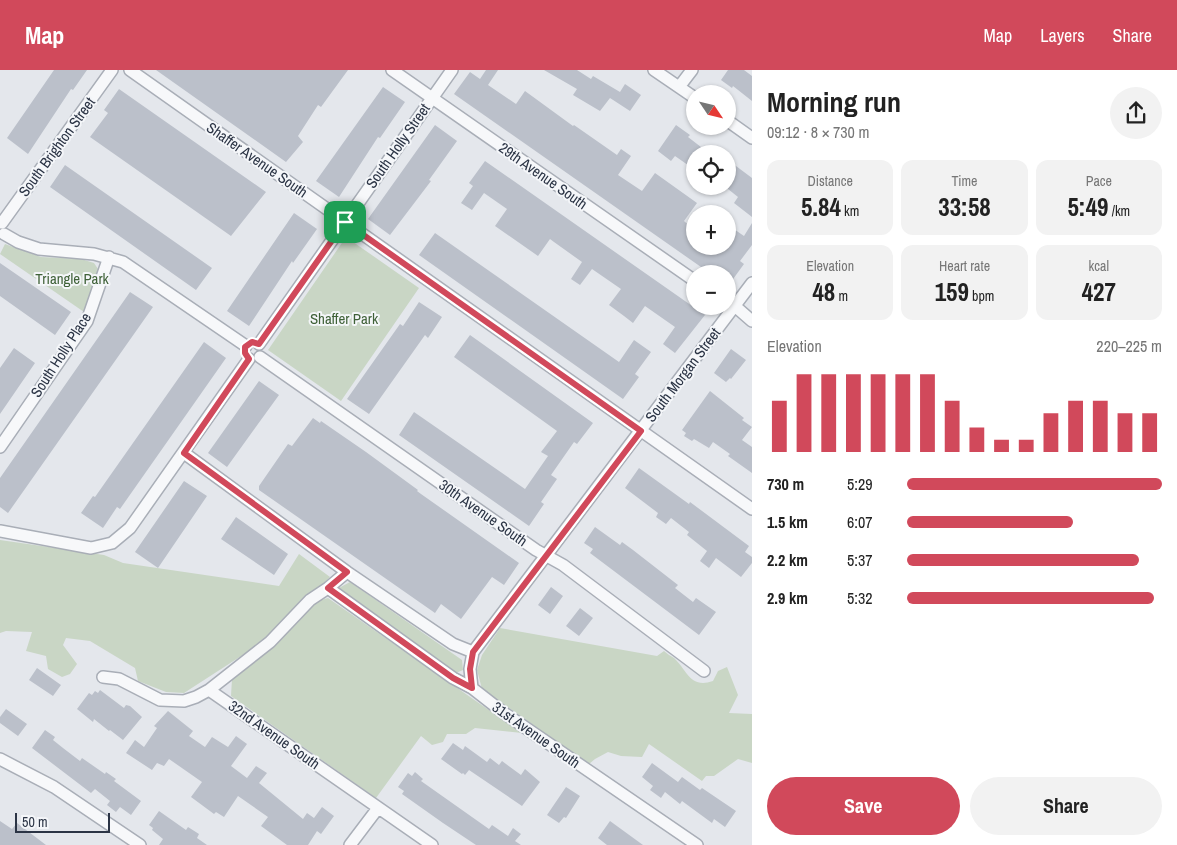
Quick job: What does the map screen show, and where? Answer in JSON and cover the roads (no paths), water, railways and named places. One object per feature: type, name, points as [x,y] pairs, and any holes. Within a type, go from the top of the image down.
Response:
[{"type":"street","name":"South Brighton Street","points":[[2,229],[112,70]]},
{"type":"street","name":"Shaffer Avenue South","points":[[130,70],[752,509]]},
{"type":"street","name":"29th Avenue South","points":[[392,70],[686,275]]},
{"type":"street","name":"South Holly Street","points":[[259,344],[452,70]]},
{"type":"street","points":[[654,70],[686,92]]},
{"type":"street","points":[[678,87],[692,70]]},
{"type":"street","points":[[736,127],[752,138]]},
{"type":"street","points":[[2,229],[18,242],[39,249],[94,254],[109,257],[132,266],[246,346]]},
{"type":"street","name":"South Holly Place","points":[[0,447],[87,321],[109,257]]},
{"type":"street","name":"South Morgan Street","points":[[736,298],[752,283]]},
{"type":"street","points":[[736,307],[752,321]]},
{"type":"street","name":"South Morgan Street","points":[[473,652],[641,431],[723,315]]},
{"type":"street","points":[[0,531],[91,548],[112,543],[130,528],[262,350],[259,344],[252,342],[246,346],[245,353],[255,358]]},
{"type":"street","name":"30th Avenue South","points":[[255,358],[563,566],[704,671]]},
{"type":"street","points":[[184,453],[347,572],[453,644],[473,652],[470,669],[472,688]]},
{"type":"street","points":[[103,677],[119,680],[142,689],[160,700],[184,701],[196,697],[209,690],[270,642],[310,600],[347,572]]},
{"type":"street","name":"31st Avenue South","points":[[328,588],[453,678],[472,688],[504,713],[697,845]]},
{"type":"street","name":"32nd Avenue South","points":[[209,690],[432,845]]},
{"type":"street","points":[[0,759],[54,786],[140,845]]},
{"type":"street","points":[[350,845],[378,808]]},
{"type":"park label","name":"Triangle Park","points":[[72,279]]},
{"type":"park label","name":"Shaffer Park","points":[[344,319]]}]
